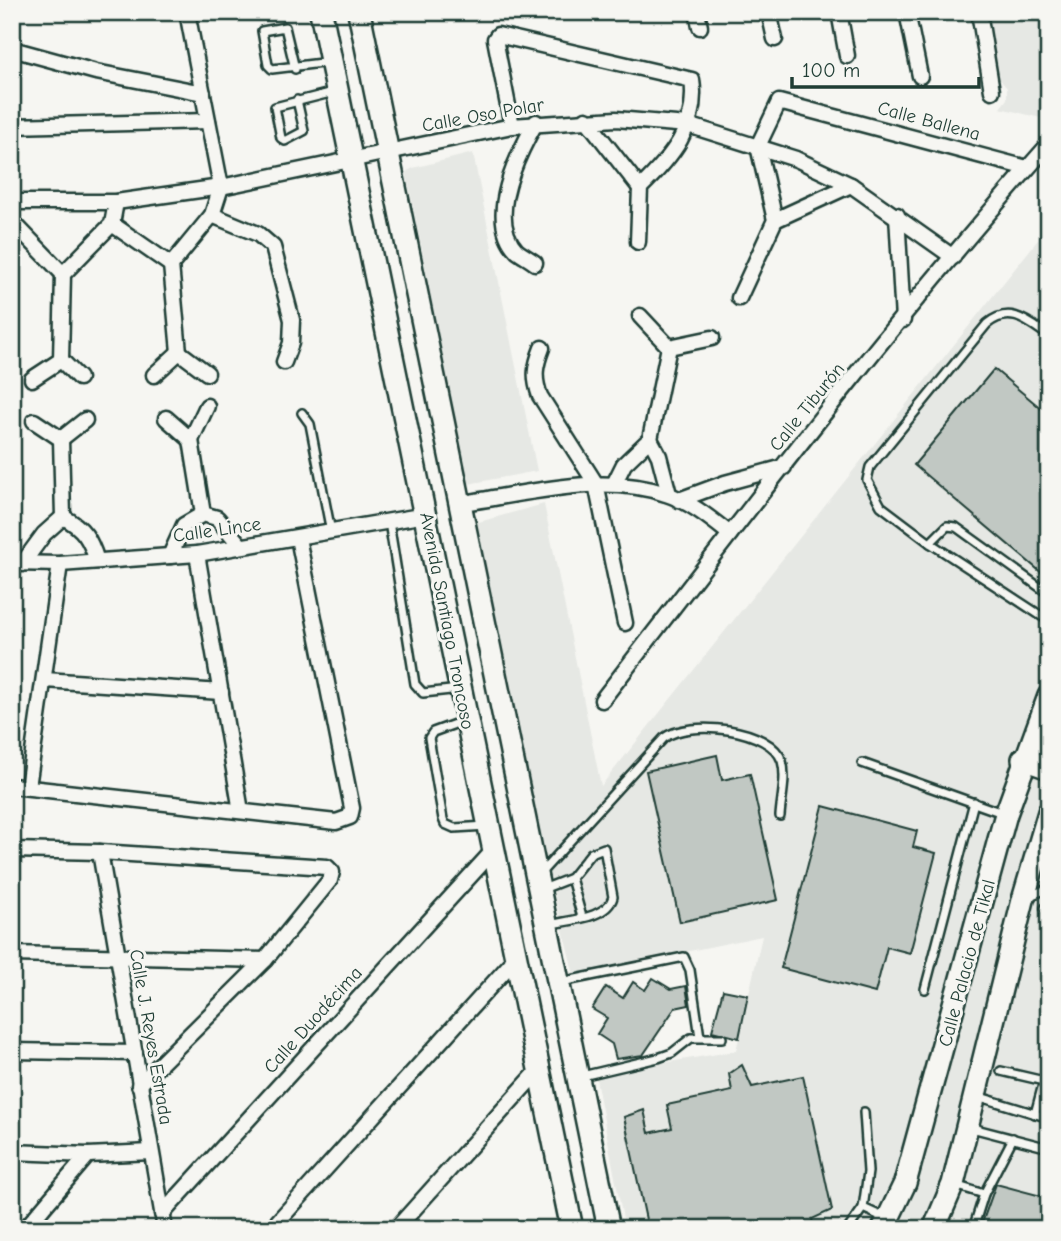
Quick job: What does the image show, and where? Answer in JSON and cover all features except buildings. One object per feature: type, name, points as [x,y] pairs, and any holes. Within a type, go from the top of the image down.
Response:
[{"type":"main road","name":"Avenida Santiago Troncoso","points":[[321,12],[572,1228]]},
{"type":"main road","name":"Avenida Santiago Troncoso","points":[[359,12],[610,1229]]},
{"type":"main road","name":"Calle Palacio de Tikal","points":[[886,1224],[905,1183],[1006,814],[1023,759],[1049,696]]},
{"type":"main road","points":[[1023,759],[1049,768]]},
{"type":"main road","name":"Calle Palacio de Tikal","points":[[934,1229],[953,1184],[977,1096],[1023,900],[1046,835]]},
{"type":"street","points":[[187,12],[221,187],[212,215],[171,265],[179,352],[208,373]]},
{"type":"street","points":[[769,12],[775,39]]},
{"type":"street","points":[[839,12],[847,56]]},
{"type":"street","points":[[907,12],[920,76]]},
{"type":"street","points":[[979,12],[992,91]]},
{"type":"street","points":[[512,126],[495,39],[498,35],[689,78],[693,90],[688,125],[679,146],[640,188]]},
{"type":"street","points":[[12,49],[96,72],[202,93]]},
{"type":"street","name":"Calle Ballena","points":[[758,146],[776,104],[782,101],[1027,169]]},
{"type":"street","points":[[586,119],[640,188],[638,243]]},
{"type":"street","name":"Calle Oso Polar","points":[[12,202],[116,202],[221,187],[512,126],[586,119],[688,125],[758,146],[851,185],[953,257]]},
{"type":"street","points":[[12,127],[208,121]]},
{"type":"street","points":[[535,263],[517,250],[509,238],[504,208],[507,182],[518,153],[536,122]]},
{"type":"street","name":"Calle Tiburón","points":[[602,700],[730,534],[953,257],[1049,144]]},
{"type":"street","points":[[739,298],[775,220],[758,146]]},
{"type":"street","points":[[775,220],[851,185]]},
{"type":"street","points":[[79,378],[61,360],[63,274],[112,224],[116,202]]},
{"type":"street","points":[[212,215],[258,234],[273,247],[292,320],[291,343],[284,362]]},
{"type":"street","points":[[897,215],[897,252],[903,320]]},
{"type":"street","points":[[12,220],[63,274]]},
{"type":"street","points":[[112,224],[171,265]]},
{"type":"street","points":[[640,316],[669,347]]},
{"type":"street","points":[[669,347],[712,338]]},
{"type":"street","points":[[614,484],[624,464],[650,439],[669,347]]},
{"type":"street","points":[[542,348],[534,381],[540,396],[596,484],[625,623]]},
{"type":"street","points":[[154,375],[179,352]]},
{"type":"street","points":[[32,380],[61,360]]},
{"type":"street","points":[[203,514],[191,440],[206,406]]},
{"type":"street","points":[[166,418],[191,440]]},
{"type":"street","points":[[61,439],[85,420]]},
{"type":"street","points":[[34,421],[61,439]]},
{"type":"street","points":[[17,564],[63,517],[61,439]]},
{"type":"street","points":[[650,439],[674,497]]},
{"type":"street","points":[[674,497],[784,467]]},
{"type":"street","points":[[462,503],[596,484],[638,486],[674,497],[730,534]]},
{"type":"street","points":[[170,556],[184,525],[203,514],[217,518],[241,546]]},
{"type":"street","name":"Calle Lince","points":[[17,564],[60,564],[197,554],[426,515]]},
{"type":"street","points":[[63,517],[78,525],[89,537],[97,561]]},
{"type":"street","points":[[12,786],[336,821],[350,817],[352,808],[299,538]]},
{"type":"street","points":[[197,554],[241,811]]},
{"type":"street","points":[[28,788],[46,680],[60,564]]},
{"type":"street","points":[[46,680],[220,692]]},
{"type":"street","points":[[12,850],[100,852],[327,867],[332,872],[330,880],[265,960],[139,1085]]},
{"type":"street","name":"Calle Duodécima","points":[[163,1222],[493,851]]},
{"type":"street","name":"Calle J. Reyes Estrada","points":[[100,852],[163,1222]]},
{"type":"street","points":[[12,954],[265,960]]},
{"type":"street","points":[[271,1229],[516,958]]},
{"type":"street","points":[[12,1051],[135,1053]]},
{"type":"street","points":[[396,1229],[538,1071]]},
{"type":"street","points":[[12,1152],[88,1155],[151,1152]]},
{"type":"street","points":[[26,1229],[88,1155]]},
{"type":"street","points":[[566,1229],[572,1228]]},
{"type":"lane","points":[[295,69],[285,27],[262,31],[270,68],[295,69],[331,62]]},
{"type":"lane","points":[[298,100],[304,131],[285,141],[281,138],[274,108],[298,100],[338,92]]},
{"type":"lane","points":[[1048,620],[930,543],[881,506],[867,480],[870,467],[997,315],[1008,313],[1023,318],[1049,336]]},
{"type":"lane","points":[[302,413],[310,424],[331,533]]},
{"type":"lane","points":[[389,522],[415,684],[423,692],[460,689]]},
{"type":"lane","points":[[930,543],[947,526],[956,527],[1049,594]]},
{"type":"lane","points":[[466,719],[433,732],[429,738],[443,818],[445,824],[454,828],[488,826]]},
{"type":"lane","points":[[538,884],[664,738],[680,729],[715,728],[763,739],[773,746],[782,760],[779,816]]},
{"type":"lane","points":[[862,763],[1006,814]]},
{"type":"lane","points":[[925,989],[974,802]]},
{"type":"lane","points":[[538,884],[571,878],[591,853],[604,848],[613,897],[611,903],[603,911],[547,925]]},
{"type":"lane","points":[[571,878],[582,917]]},
{"type":"lane","points":[[1023,900],[1049,888]]},
{"type":"lane","points":[[558,983],[684,957],[690,970],[700,1037]]},
{"type":"lane","points":[[578,1077],[658,1058],[671,1053],[685,1041],[700,1037],[722,1038]]},
{"type":"lane","points":[[1035,1114],[1049,1062]]},
{"type":"lane","points":[[1000,1071],[1044,1081]]},
{"type":"lane","points":[[977,1096],[1049,1118]]},
{"type":"lane","points":[[849,1229],[863,1208],[868,1172],[864,1112]]},
{"type":"lane","points":[[968,1127],[1049,1148]]},
{"type":"lane","points":[[972,1229],[984,1194],[1013,1138]]},
{"type":"lane","points":[[953,1184],[984,1194]]},
{"type":"lane","points":[[863,1208],[886,1224]]},
{"type":"shaded area","points":[[985,12],[1049,12],[1049,120],[1000,108],[1007,99],[1007,88],[998,77]]},
{"type":"shaded area","points":[[473,153],[537,471],[468,484],[406,172]]},
{"type":"shaded area","points":[[1049,226],[1049,1229],[625,1229],[595,1074],[736,1051],[762,936],[574,975],[545,856],[475,523],[544,504],[601,786]]}]
